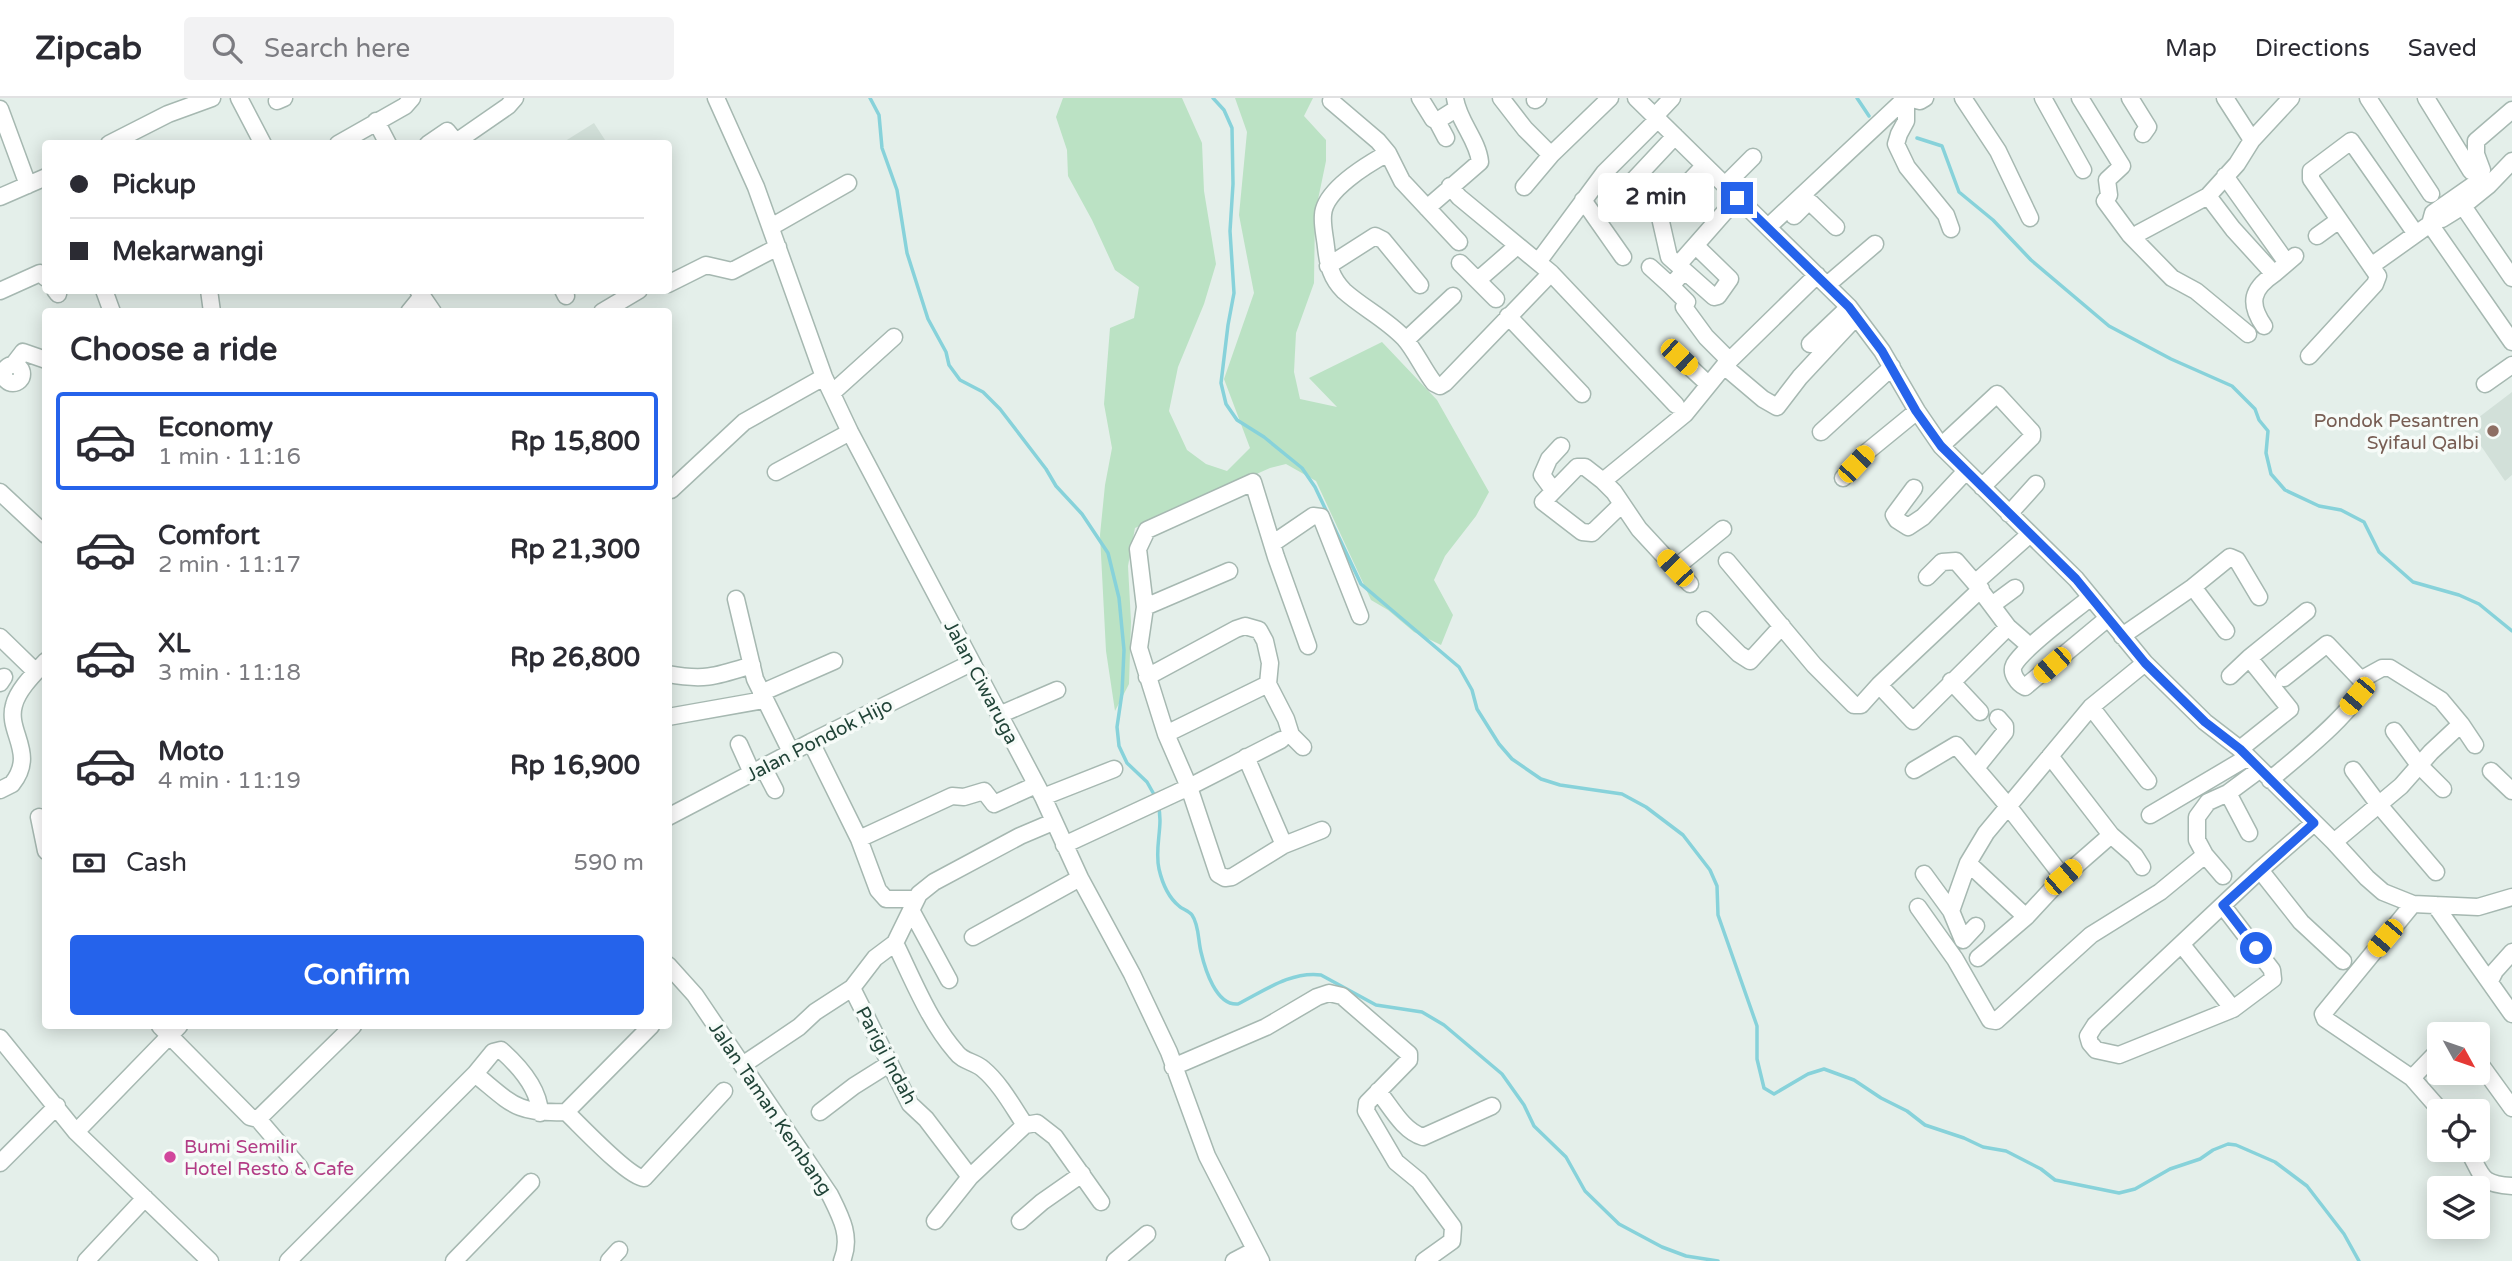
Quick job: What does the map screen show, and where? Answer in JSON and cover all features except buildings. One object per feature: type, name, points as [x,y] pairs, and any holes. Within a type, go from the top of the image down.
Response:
[{"type":"street","points":[[161,98],[168,114]]},
{"type":"street","points":[[117,140],[168,114],[212,98]]},
{"type":"street","points":[[239,98],[261,140]]},
{"type":"street","points":[[346,140],[378,124],[405,106],[412,98]]},
{"type":"street","points":[[459,140],[509,106],[515,98]]},
{"type":"street","name":"Jalan Ciwaruga","points":[[716,98],[756,187],[824,377],[850,432],[1040,791],[1080,878],[1132,974],[1169,1052],[1207,1156],[1258,1256]]},
{"type":"street","points":[[1420,98],[1446,138]]},
{"type":"street","points":[[1501,98],[1525,129],[1551,155]]},
{"type":"street","points":[[1524,187],[1551,155],[1609,98]]},
{"type":"street","points":[[1636,98],[1853,312],[1892,367],[1916,411],[1941,446],[1965,472],[2091,597],[2145,663],[2205,722],[2244,753],[2367,878],[2384,892],[2413,904],[2478,907],[2512,897]]},
{"type":"street","points":[[1538,262],[1604,173],[1672,98]]},
{"type":"street","points":[[1907,98],[1920,101],[1925,98]]},
{"type":"street","points":[[1907,98],[1906,121],[1896,144],[1907,167],[1945,215],[1951,229]]},
{"type":"street","points":[[1771,231],[1907,98]]},
{"type":"street","points":[[1963,98],[1998,150],[2030,218]]},
{"type":"street","points":[[2043,98],[2084,170]]},
{"type":"street","points":[[2080,98],[2121,164],[2121,168],[2107,180],[2109,194],[2105,201],[2130,235],[2172,278],[2196,291],[2248,334]]},
{"type":"street","points":[[2130,98],[2148,127],[2143,134]]},
{"type":"street","points":[[2224,98],[2252,140]]},
{"type":"street","points":[[2139,233],[2208,196],[2237,164],[2252,140],[2291,98]]},
{"type":"street","points":[[2368,98],[2431,194]]},
{"type":"street","points":[[2426,98],[2471,170]]},
{"type":"street","points":[[1331,101],[1378,141],[1388,153],[1396,173],[1459,242]]},
{"type":"street","points":[[1427,208],[1478,164],[1480,159],[1456,104],[1437,121]]},
{"type":"street","points":[[0,109],[29,186]]},
{"type":"street","points":[[2512,110],[2476,141],[2481,178],[2433,213],[2512,342]]},
{"type":"street","points":[[378,124],[386,140]]},
{"type":"street","points":[[434,140],[447,131],[454,140]]},
{"type":"street","points":[[1631,183],[1675,136]]},
{"type":"street","points":[[2309,356],[2375,284],[2378,276],[2310,175],[2311,171],[2351,141],[2416,234]]},
{"type":"street","points":[[1388,153],[1356,174],[1336,191],[1325,205],[1323,215],[1328,265],[1332,276],[1345,292],[1387,321],[1406,340],[1434,383],[1440,386],[1551,273]]},
{"type":"street","points":[[1725,185],[1753,158]]},
{"type":"street","points":[[1696,246],[1730,279],[1715,298],[1669,257],[1660,213],[1704,166]]},
{"type":"street","points":[[2371,266],[2416,234],[2463,206],[2510,166]]},
{"type":"street","points":[[2225,176],[2291,260],[2260,284],[2255,294],[2257,316],[2264,326]]},
{"type":"street","points":[[0,197],[42,179]]},
{"type":"street","points":[[771,228],[848,183]]},
{"type":"street","points":[[1450,186],[1551,273],[1676,405]]},
{"type":"street","points":[[2208,196],[2233,229],[2274,274]]},
{"type":"street","points":[[1671,286],[1696,246],[1737,198]]},
{"type":"street","points":[[1583,200],[1623,257]]},
{"type":"street","points":[[1771,231],[1811,203],[1836,227]]},
{"type":"street","points":[[2463,206],[2512,278]]},
{"type":"street","points":[[2317,236],[2339,220]]},
{"type":"street","points":[[1328,265],[1375,236],[1383,240],[1420,285]]},
{"type":"street","points":[[1603,481],[1685,414],[1726,363],[1822,280],[1875,244]]},
{"type":"street","points":[[1478,280],[1517,246]]},
{"type":"street","points":[[672,282],[706,265],[732,271],[778,247]]},
{"type":"street","points":[[1460,263],[1496,299]]},
{"type":"street","points":[[1650,267],[1687,302],[1685,307],[1726,363],[1763,399],[1777,407],[1853,312]]},
{"type":"street","points":[[0,291],[40,273],[42,275]]},
{"type":"street","points":[[609,308],[632,294]]},
{"type":"street","points":[[1406,340],[1453,296]]},
{"type":"street","points":[[1810,344],[1853,312]]},
{"type":"street","points":[[1508,316],[1582,394]]},
{"type":"street","points":[[832,393],[894,337]]},
{"type":"street","points":[[6,368],[23,352],[42,359]]},
{"type":"street","points":[[1679,357],[1708,384]]},
{"type":"street","points":[[2485,384],[2512,365]]},
{"type":"street","points":[[1821,432],[1892,367]]},
{"type":"street","points":[[672,489],[744,422],[824,377]]},
{"type":"street","points":[[1941,446],[1997,394],[2032,432],[2032,436],[1982,487]]},
{"type":"street","points":[[1843,478],[1868,451],[1916,411]]},
{"type":"street","points":[[776,472],[850,432]]},
{"type":"street","points":[[1553,490],[1542,475],[1549,459],[1560,446]]},
{"type":"street","points":[[1622,504],[1592,533],[1587,534],[1543,502],[1573,470],[1581,466],[1603,481],[1622,504],[1639,528],[1690,584]]},
{"type":"street","points":[[1914,488],[1894,515],[1902,525],[1908,527],[1923,517],[1965,472]]},
{"type":"street","points":[[1308,646],[1272,544],[1254,482],[1147,530],[1138,549],[1145,607],[1139,648],[1166,734],[1189,787],[1218,874],[1232,877],[1284,845],[1322,830]]},
{"type":"street","points":[[2009,514],[2036,484]]},
{"type":"street","points":[[0,492],[42,531]]},
{"type":"street","points":[[1272,544],[1313,516],[1321,517],[1360,616]]},
{"type":"street","points":[[1675,568],[1723,529]]},
{"type":"street","points":[[1727,561],[1814,665],[1854,705],[1861,705],[2030,534]]},
{"type":"street","points":[[2122,636],[2193,587],[2230,557],[2237,560],[2259,597]]},
{"type":"street","points":[[1927,577],[1942,562],[1956,561],[2008,627],[2024,641]]},
{"type":"street","points":[[1145,607],[1229,571]]},
{"type":"street","points":[[2193,587],[2226,631]]},
{"type":"street","points":[[1992,605],[2015,588]]},
{"type":"street","points":[[2091,597],[2031,647],[2014,665],[2013,671],[2019,684],[2025,687],[2108,618]]},
{"type":"street","points":[[736,599],[752,665],[763,696],[791,752]]},
{"type":"street","points":[[2230,676],[2307,611]]},
{"type":"street","points":[[1705,620],[1739,654],[1750,661],[1782,626]]},
{"type":"street","points":[[1147,677],[1245,626],[1259,631],[1270,663],[1268,684],[1286,719],[1290,735],[1303,747]]},
{"type":"street","points":[[1879,685],[1913,721],[2008,627]]},
{"type":"street","points":[[0,637],[41,666],[7,710],[23,750],[21,765],[12,784],[0,790]]},
{"type":"street","points":[[2222,876],[2197,840],[2197,817],[2208,802],[2265,775],[2345,712],[2362,689],[2362,679],[2327,644],[2284,678]]},
{"type":"street","points":[[2150,815],[2244,753],[2290,709],[2249,658]]},
{"type":"street","points":[[672,716],[763,696],[834,662]]},
{"type":"street","name":"Jalan Pondok Hijo","points":[[672,815],[791,752],[971,663]]},
{"type":"street","points":[[1951,911],[1968,863],[1986,833],[2091,706],[2145,663]]},
{"type":"street","points":[[672,675],[698,679],[752,665]]},
{"type":"street","points":[[2362,679],[2382,668],[2390,668],[2441,700],[2461,724],[2474,746]]},
{"type":"street","points":[[1951,681],[1980,712]]},
{"type":"street","points":[[1166,734],[1268,684]]},
{"type":"street","points":[[999,715],[1057,690]]},
{"type":"street","points":[[2091,706],[2148,781]]},
{"type":"street","points":[[1976,768],[2006,732],[2005,726],[1998,718]]},
{"type":"street","points":[[2334,842],[2407,780],[2461,724]]},
{"type":"street","points":[[2394,730],[2419,765],[2443,789]]},
{"type":"street","points":[[1064,845],[1189,787],[1280,740]]},
{"type":"street","points":[[811,742],[859,839],[878,890],[886,900],[913,905]]},
{"type":"street","points":[[739,744],[775,790]]},
{"type":"street","points":[[1914,770],[1956,745],[2063,877]]},
{"type":"street","points":[[2050,756],[2111,835],[2135,856],[2142,867]]},
{"type":"street","points":[[1246,757],[1284,845]]},
{"type":"street","points":[[859,839],[952,796],[964,797],[984,791],[995,804],[1114,769]]},
{"type":"street","points":[[2353,770],[2436,872]]},
{"type":"street","points":[[2491,771],[2512,791]]},
{"type":"street","points":[[2228,793],[2249,833]]},
{"type":"street","points":[[39,817],[42,832]]},
{"type":"street","points":[[1025,1125],[988,1073],[976,1064],[962,1060],[953,1049],[930,1013],[895,943],[913,905],[934,882],[1020,836],[1053,822]]},
{"type":"street","points":[[2223,905],[2273,973],[2273,979],[2233,1009],[2119,1055],[2096,1050],[2088,1036],[2095,1025],[2260,870],[2314,823]]},
{"type":"street","points":[[1978,958],[2026,917],[2063,877],[2111,835]]},
{"type":"street","points":[[1919,907],[1955,959],[1990,1020],[1996,1021],[2091,935],[2160,892],[2205,855]]},
{"type":"street","points":[[1968,863],[2026,917]]},
{"type":"street","points":[[2260,870],[2301,922],[2343,961]]},
{"type":"street","points":[[1924,874],[1951,911],[1963,940],[1976,926]]},
{"type":"street","points":[[973,937],[1080,878]]},
{"type":"street","points":[[2413,904],[2323,1014],[2325,1019],[2412,1078],[2430,1099]]},
{"type":"street","points":[[913,905],[949,980]]},
{"type":"street","points":[[2435,905],[2511,1010]]},
{"type":"street","name":"Parigi Indah","points":[[895,943],[875,958],[852,988],[910,1104],[926,1119],[970,1177]]},
{"type":"street","points":[[2182,945],[2233,1009]]},
{"type":"street","points":[[2490,981],[2512,952]]},
{"type":"street","name":"Jalan Taman Kembang","points":[[672,969],[695,995],[744,1064],[753,1082],[831,1195],[845,1226],[846,1244],[842,1261]]},
{"type":"street","points":[[744,1064],[852,988]]},
{"type":"street","points":[[1173,1067],[1266,1027],[1317,996],[1329,993],[1342,996],[1409,1054],[1408,1063],[1367,1103],[1366,1111],[1395,1162],[1419,1181],[1453,1227],[1452,1241],[1424,1261]]},
{"type":"street","points":[[76,1132],[169,1029]]},
{"type":"street","points":[[171,1029],[250,1117],[258,1119],[300,1168]]},
{"type":"street","points":[[258,1119],[350,1029]]},
{"type":"street","points":[[475,1073],[520,1108],[540,1113],[566,1112],[648,1029]]},
{"type":"street","points":[[0,1038],[76,1132],[210,1261]]},
{"type":"street","points":[[288,1261],[493,1052],[501,1050],[512,1060],[539,1098],[540,1113]]},
{"type":"street","points":[[2412,1078],[2427,1062]]},
{"type":"street","points":[[820,1111],[889,1064]]},
{"type":"street","points":[[2490,1078],[2512,1108]]},
{"type":"street","points":[[566,1112],[625,1167],[639,1178],[645,1178],[724,1091]]},
{"type":"street","points":[[1378,1091],[1406,1127],[1412,1133],[1423,1137],[1492,1107]]},
{"type":"street","points":[[0,1163],[57,1106]]},
{"type":"street","points":[[935,1221],[970,1177],[1025,1125],[1037,1123],[1055,1137],[1101,1202]]},
{"type":"street","points":[[2475,1162],[2487,1181],[2512,1186]]},
{"type":"street","points":[[1020,1221],[1082,1174]]},
{"type":"street","points":[[454,1261],[531,1182]]},
{"type":"street","points":[[86,1261],[145,1198]]},
{"type":"street","points":[[1115,1261],[1147,1234]]},
{"type":"street","points":[[1234,1261],[1258,1256]]},
{"type":"shaded area","points":[[594,123],[605,140],[567,140]]},
{"type":"shaded area","name":"Pondok Pesantren Syifaul Qalbi","points":[[2512,392],[2512,475],[2505,481],[2479,443],[2480,438],[2470,424]]},
{"type":"green space","points":[[1063,98],[1182,98],[1202,143],[1204,191],[1216,264],[1204,304],[1178,367],[1169,411],[1187,450],[1206,464],[1227,471],[1250,448],[1224,379],[1254,293],[1239,215],[1247,132],[1235,98],[1313,98],[1304,116],[1326,140],[1326,161],[1315,214],[1314,283],[1296,333],[1294,372],[1300,399],[1337,407],[1309,378],[1382,342],[1437,400],[1489,492],[1476,516],[1445,556],[1434,580],[1453,615],[1441,645],[1414,632],[1388,610],[1371,600],[1316,481],[1286,464],[1270,468],[1135,528],[1128,566],[1131,622],[1129,684],[1115,711],[1106,651],[1100,535],[1112,448],[1104,404],[1110,328],[1134,318],[1139,287],[1115,270],[1068,176],[1067,150],[1056,117]]},
{"type":"waterway","points":[[870,98],[879,115],[882,148],[897,190],[907,253],[928,319],[946,352],[949,365],[960,380],[983,392],[1000,409],[1056,486],[1082,514],[1108,553],[1119,598],[1124,650],[1117,727],[1119,746],[1127,763],[1147,782],[1156,798]]},
{"type":"waterway","points":[[1213,98],[1224,110],[1232,128],[1230,231],[1234,293],[1221,383],[1226,404],[1237,420],[1264,437],[1302,468],[1315,487],[1361,584],[1459,667],[1472,690],[1477,709],[1512,759],[1541,779],[1560,785],[1622,794],[1646,807],[1683,835],[1710,870],[1717,886],[1718,915],[1757,1026],[1757,1059],[1764,1088],[1774,1094],[1808,1074],[1824,1069],[1854,1080],[1907,1111],[1925,1125],[1983,1147],[2006,1151],[2041,1169],[2055,1180],[2119,1193],[2135,1189],[2170,1169],[2200,1159],[2213,1150],[2228,1144],[2236,1145],[2275,1162],[2307,1186],[2344,1234],[2359,1261]]},
{"type":"waterway","points":[[1857,98],[1869,116]]},
{"type":"waterway","points":[[1917,138],[1942,146],[1959,192],[1993,220],[2031,260],[2109,326],[2171,359],[2232,386],[2255,409],[2259,420],[2268,431],[2266,453],[2271,474],[2285,490],[2319,506],[2341,510],[2364,522],[2379,552],[2413,582],[2459,595],[2479,604],[2512,631]]},
{"type":"waterway","points":[[1158,805],[1158,861],[1162,879],[1172,898],[1194,919],[1205,968],[1224,999],[1238,1004],[1288,979],[1321,975],[1376,1005],[1422,1012],[1444,1025],[1502,1074],[1524,1105],[1534,1126],[1566,1157],[1585,1191],[1619,1224],[1662,1247],[1686,1256],[1718,1261]]},
{"type":"place","name":"Pondok Pesantren Syifaul Qalbi","points":[[2493,431]]},
{"type":"place","name":"Bumi Semilir Hotel Resto & Cafe","points":[[170,1157]]},
{"type":"route","points":[[1737,198],[1849,307],[1882,351],[1928,429],[1965,472],[2076,579],[2145,663],[2205,722],[2240,749],[2314,823],[2223,905],[2256,948]]}]
